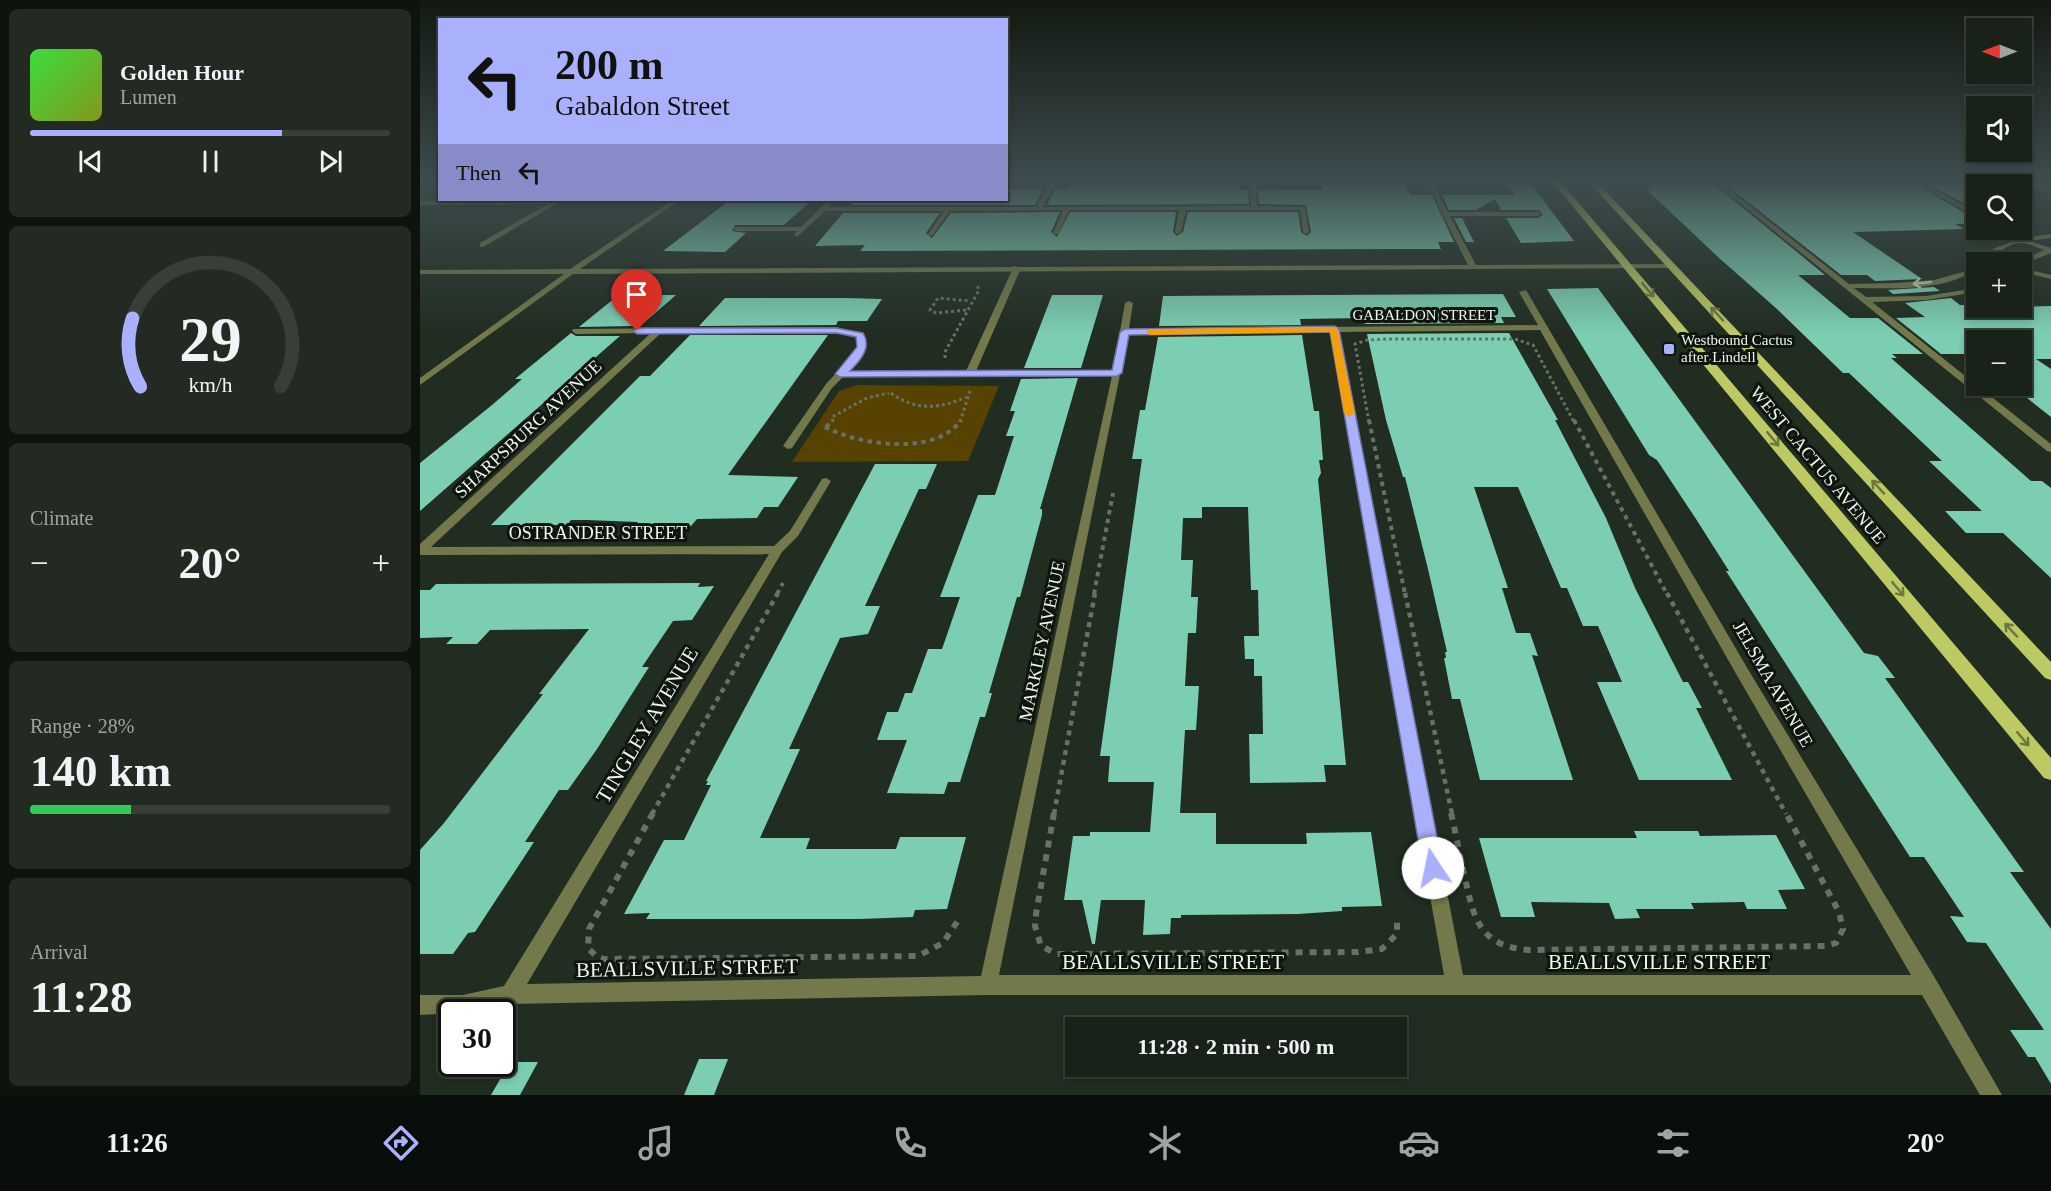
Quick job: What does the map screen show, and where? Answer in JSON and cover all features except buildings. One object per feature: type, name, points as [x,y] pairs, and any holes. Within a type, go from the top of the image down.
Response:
[{"type":"main road","name":"WEST CACTUS AVENUE","points":[[1600,232],[2051,772]]},
{"type":"main road","name":"WEST CACTUS AVENUE","points":[[1640,232],[2051,673]]},
{"type":"street","points":[[483,245],[505,232]]},
{"type":"street","points":[[420,382],[572,271],[630,232]]},
{"type":"street","points":[[795,237],[799,232]]},
{"type":"street","points":[[1455,232],[1473,267]]},
{"type":"street","points":[[1779,232],[2051,449]]},
{"type":"street","points":[[1993,252],[2023,241],[2051,236]]},
{"type":"street","points":[[2023,241],[2051,250]]},
{"type":"street","points":[[2032,259],[2051,250]]},
{"type":"street","points":[[420,272],[1672,266]]},
{"type":"street","points":[[970,373],[1017,268]]},
{"type":"street","points":[[1846,286],[1929,283],[1956,277],[1966,272]]},
{"type":"street","points":[[2032,272],[2051,277]]},
{"type":"street","name":"JELSMA AVENUE","points":[[1523,291],[1992,1095]]},
{"type":"street","points":[[1863,300],[1926,298],[1966,292]]},
{"type":"street","name":"MARKLEY AVENUE","points":[[988,985],[1117,373],[1129,303]]},
{"type":"street","name":"GABALDON STREET","points":[[1125,332],[1544,327]]},
{"type":"street","points":[[1334,329],[1455,985]]},
{"type":"street","points":[[576,331],[836,330],[860,335],[863,341],[862,347],[852,363],[829,386],[788,446]]},
{"type":"street","name":"SHARPSBURG AVENUE","points":[[420,551],[658,331]]},
{"type":"street","points":[[840,374],[1117,373]]},
{"type":"street","name":"TINGLEY AVENUE","points":[[510,994],[777,550],[794,533],[826,481]]},
{"type":"street","name":"OSTRANDER STREET","points":[[420,551],[777,550]]},
{"type":"street","name":"BEALLSVILLE STREET","points":[[420,1005],[463,1005],[510,994],[988,985],[1928,985]]},
{"type":"path","points":[[966,310],[939,313],[930,310],[938,298],[970,301]]},
{"type":"path","points":[[1388,339],[1515,339],[1533,345],[1839,912],[1844,929],[1836,943],[1826,946],[1529,950],[1497,945],[1482,932],[1472,912],[1354,349],[1358,342],[1388,339]]},
{"type":"path","points":[[826,426],[837,434],[873,442],[896,443],[933,438],[959,424],[966,410],[966,396],[972,385]]},
{"type":"path","points":[[891,393],[894,389]]},
{"type":"path","points":[[820,427],[833,422],[832,417],[878,394],[891,393],[903,403],[918,407],[946,405],[966,396]]},
{"type":"path","points":[[1115,481],[1036,914],[1035,926],[1041,946],[1057,954],[1358,952],[1382,949],[1397,934],[1397,920]]},
{"type":"path","points":[[789,572],[591,924],[585,941],[587,949],[591,954],[604,959],[918,956],[942,945],[951,937],[959,920]]},
{"type":"shaded area","points":[[857,385],[999,386],[968,461],[792,462],[839,391]]},
{"type":"slow traffic","points":[[1150,332],[1334,329],[1349,413]]},
{"type":"place","name":"Westbound Cactus after Lindell","points":[[1669,349]]},
{"type":"route","points":[[637,331],[850,331],[860,335],[863,341],[862,347],[852,363],[840,374],[1117,373],[1125,332],[1334,329],[1433,868]]}]
